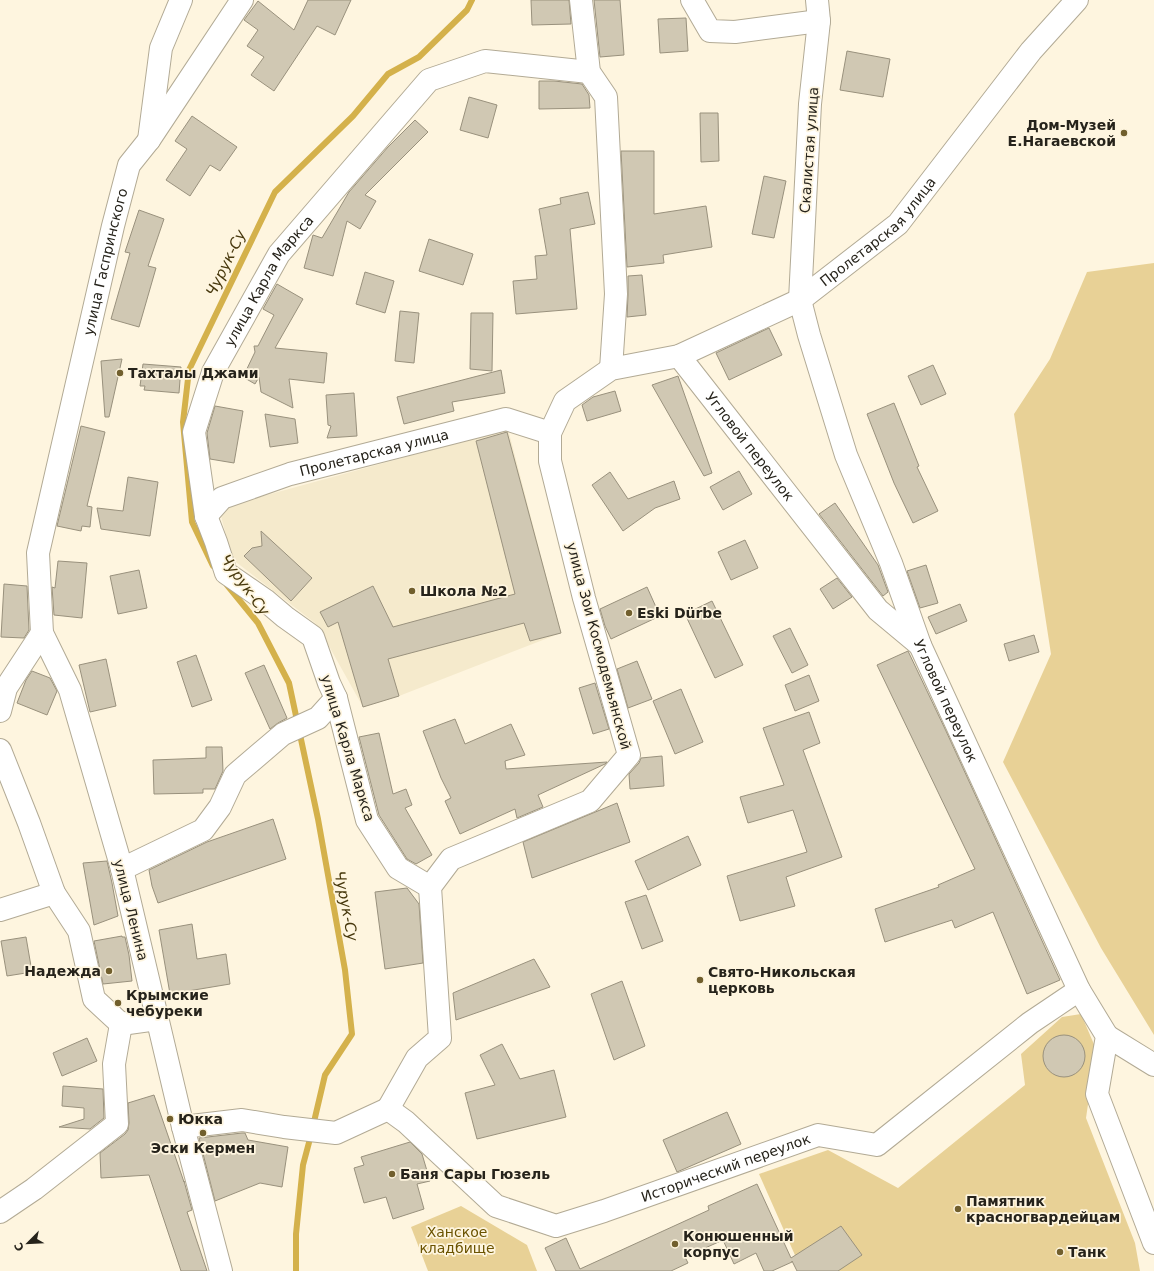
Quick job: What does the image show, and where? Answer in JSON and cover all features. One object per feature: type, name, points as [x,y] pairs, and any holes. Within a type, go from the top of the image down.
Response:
[{"type":"street","points":[[149,140],[161,48],[181,0]]},
{"type":"street","name":"улица Гаспринского","points":[[38,553],[113,226],[129,165],[149,140],[242,0]]},
{"type":"street","points":[[581,0],[590,72],[606,97],[616,294],[611,368]]},
{"type":"street","points":[[692,0],[710,31],[735,32],[818,10]]},
{"type":"street","name":"Пролетарская улица","points":[[611,368],[679,356],[800,300],[898,224],[1031,51],[1077,0]]},
{"type":"street","name":"Скалистая улица","points":[[818,10],[810,104],[800,300],[809,335],[846,455],[890,563],[920,645]]},
{"type":"street","name":"улица Карла Маркса","points":[[430,887],[398,868],[367,820],[336,698],[329,683],[313,637],[285,617],[265,600],[226,573],[206,516],[194,432],[213,372],[280,254],[429,80],[485,61],[590,72]]},
{"type":"street","name":"Угловой переулок","points":[[679,356],[878,610],[920,645],[1079,990],[1107,1036]]},
{"type":"street","name":"улица Зои Космодемьянской","points":[[430,887],[451,859],[590,801],[629,755],[584,598],[550,461],[550,433],[565,401],[611,368]]},
{"type":"street","name":"Пролетарская улица","points":[[206,516],[222,498],[290,474],[506,419],[550,433]]},
{"type":"street","name":"улица Ленина","points":[[38,553],[42,633],[70,690],[122,869],[183,1127],[221,1271]]},
{"type":"street","points":[[0,711],[6,688],[42,633]]},
{"type":"street","points":[[122,869],[203,830],[220,807],[235,775],[283,734],[318,718],[336,698]]},
{"type":"street","points":[[0,750],[30,824],[54,893],[78,931],[94,999],[121,1024]]},
{"type":"street","points":[[183,1127],[242,1120],[284,1128],[336,1133],[388,1109],[417,1058],[440,1038],[430,887]]},
{"type":"street","points":[[0,910],[54,893]]},
{"type":"street","name":"Исторический переулок","points":[[388,1109],[406,1122],[496,1206],[556,1226],[604,1211],[818,1135],[877,1145],[1030,1023],[1079,990]]},
{"type":"street","points":[[121,1024],[157,1019]]},
{"type":"street","points":[[0,1212],[34,1189],[117,1124],[114,1064],[121,1024]]},
{"type":"street","points":[[1154,1065],[1107,1036],[1098,1094],[1154,1243]]},
{"type":"shaded area","name":"Школа №2","points":[[508,429],[561,633],[399,696],[363,707],[315,623],[232,559],[219,508]]},
{"type":"green space","points":[[1154,263],[1154,1035],[1101,948],[1003,762],[1051,654],[1014,414],[1050,359],[1087,272]]},
{"type":"green space","points":[[1081,1014],[1096,1049],[1086,1118],[1135,1243],[1140,1271],[802,1271],[759,1174],[828,1150],[898,1188],[1025,1085],[1021,1054],[1062,1017]]},
{"type":"green space","name":"Ханское кладбище","points":[[461,1206],[527,1245],[537,1271],[428,1271],[411,1227]]},
{"type":"building","points":[[308,0],[351,0],[335,35],[317,26],[274,91],[251,75],[264,57],[247,46],[258,30],[244,20],[258,1],[294,30]]},
{"type":"building","points":[[531,0],[569,0],[571,24],[532,25]]},
{"type":"building","points":[[594,0],[620,0],[624,55],[600,57]]},
{"type":"building","points":[[686,18],[688,51],[660,53],[658,19]]},
{"type":"building","points":[[847,51],[890,59],[883,97],[840,90]]},
{"type":"building","points":[[539,81],[582,84],[589,95],[590,108],[539,109]]},
{"type":"building","points":[[469,97],[497,105],[488,138],[460,130]]},
{"type":"building","points":[[700,113],[718,113],[719,161],[701,162]]},
{"type":"building","points":[[192,116],[237,147],[220,171],[210,165],[190,196],[166,180],[187,149],[175,141]]},
{"type":"building","points":[[415,120],[428,132],[365,195],[376,201],[360,229],[347,221],[333,276],[304,268],[313,235],[322,238],[349,192],[388,147]]},
{"type":"building","points":[[621,151],[654,151],[654,214],[706,206],[712,247],[663,255],[664,263],[627,267]]},
{"type":"building","points":[[764,176],[786,181],[774,238],[752,234]]},
{"type":"building","points":[[588,192],[595,224],[570,229],[577,309],[516,314],[513,281],[537,279],[535,256],[547,255],[539,209],[561,204],[560,198]]},
{"type":"building","points":[[139,210],[164,219],[148,266],[156,268],[139,327],[111,319],[130,253],[125,252]]},
{"type":"building","points":[[429,239],[473,254],[463,285],[419,271]]},
{"type":"building","points":[[365,272],[394,281],[385,313],[356,304]]},
{"type":"building","points":[[642,275],[646,315],[627,317],[628,276]]},
{"type":"building","points":[[277,284],[303,299],[275,348],[327,353],[324,383],[289,379],[293,408],[261,392],[259,377],[255,384],[243,377],[255,352],[254,346],[258,346],[274,315],[263,309]]},
{"type":"building","points":[[400,311],[419,313],[414,363],[395,361]]},
{"type":"building","points":[[471,313],[493,313],[492,371],[470,369]]},
{"type":"building","points":[[769,328],[782,355],[729,380],[716,353]]},
{"type":"building","points":[[122,359],[109,417],[105,417],[101,361]]},
{"type":"building","points":[[143,364],[181,367],[179,393],[144,390],[145,386],[140,386]]},
{"type":"building","points":[[933,365],[946,394],[921,405],[908,376]]},
{"type":"building","points":[[501,370],[505,393],[452,402],[454,411],[404,424],[397,397]]},
{"type":"building","points":[[678,376],[712,473],[704,476],[652,385]]},
{"type":"building","points":[[615,391],[621,411],[587,421],[582,405],[593,397]]},
{"type":"building","points":[[354,393],[357,436],[327,438],[331,426],[328,425],[326,395]]},
{"type":"building","points":[[894,403],[919,466],[917,467],[938,511],[913,523],[894,483],[867,414]]},
{"type":"building","points":[[215,406],[243,411],[234,463],[210,459],[207,433]]},
{"type":"building","points":[[265,414],[295,419],[298,443],[270,447]]},
{"type":"building","points":[[81,426],[105,432],[87,506],[92,507],[90,527],[82,526],[81,531],[57,526]]},
{"type":"building","points":[[507,432],[561,633],[530,641],[524,623],[388,659],[399,696],[363,707],[338,622],[328,627],[320,612],[373,586],[393,627],[515,594],[476,441]]},
{"type":"building","points":[[739,471],[752,494],[723,510],[710,487]]},
{"type":"building","points":[[610,472],[628,499],[674,481],[680,499],[655,508],[623,531],[592,485]]},
{"type":"building","points":[[128,477],[158,482],[150,536],[101,529],[97,508],[123,511]]},
{"type":"building","points":[[835,503],[878,565],[888,592],[883,596],[819,514]]},
{"type":"building","points":[[261,531],[312,578],[291,601],[244,556],[252,548],[262,546]]},
{"type":"building","points":[[745,540],[758,568],[731,580],[718,552]]},
{"type":"building","points":[[58,561],[87,563],[82,618],[54,615],[52,587],[55,588]]},
{"type":"building","points":[[926,565],[938,603],[920,608],[907,571]]},
{"type":"building","points":[[139,570],[147,608],[118,614],[110,576]]},
{"type":"building","points":[[837,578],[852,597],[833,609],[820,589]]},
{"type":"building","points":[[4,584],[27,586],[29,630],[24,638],[1,637]]},
{"type":"building","name":"Eski Dürbe","points":[[647,587],[660,616],[611,639],[600,609]]},
{"type":"building","points":[[712,601],[743,665],[715,678],[685,614]]},
{"type":"building","points":[[960,604],[967,621],[936,634],[928,617]]},
{"type":"building","points":[[790,628],[808,665],[792,673],[773,636]]},
{"type":"building","points":[[1034,635],[1039,652],[1009,661],[1004,644]]},
{"type":"building","points":[[908,651],[1060,980],[1027,994],[993,912],[955,928],[952,920],[885,942],[875,909],[939,887],[938,885],[975,869],[877,665]]},
{"type":"building","points":[[196,655],[212,700],[192,707],[177,662]]},
{"type":"building","points":[[106,659],[116,706],[90,712],[79,665]]},
{"type":"building","points":[[637,661],[652,699],[628,708],[617,669]]},
{"type":"building","points":[[264,665],[287,718],[270,729],[245,673]]},
{"type":"building","points":[[32,671],[50,678],[57,691],[47,715],[17,703],[26,680]]},
{"type":"building","points":[[809,675],[819,701],[795,711],[785,685]]},
{"type":"building","points":[[595,683],[609,729],[593,734],[579,688]]},
{"type":"building","points":[[681,689],[703,742],[675,754],[653,701]]},
{"type":"building","points":[[809,712],[820,743],[803,750],[842,857],[786,877],[795,906],[740,921],[727,876],[807,852],[793,810],[748,823],[740,797],[784,785],[763,728]]},
{"type":"building","points":[[455,719],[465,744],[511,724],[525,755],[505,761],[506,769],[607,762],[538,795],[543,807],[517,818],[515,809],[460,834],[445,801],[451,798],[441,778],[423,731]]},
{"type":"building","points":[[379,733],[393,794],[406,789],[412,805],[405,808],[432,855],[416,864],[407,859],[379,815],[359,737]]},
{"type":"building","points":[[206,747],[222,747],[223,771],[215,789],[203,789],[203,793],[154,794],[153,760],[206,758]]},
{"type":"building","points":[[662,756],[664,786],[630,789],[629,774],[639,763],[641,758]]},
{"type":"building","points":[[617,803],[630,842],[532,878],[523,842]]},
{"type":"building","points":[[273,819],[286,859],[158,903],[152,886],[149,870],[207,842]]},
{"type":"building","points":[[688,836],[701,865],[648,890],[635,861]]},
{"type":"building","points":[[107,861],[118,916],[94,925],[83,863]]},
{"type":"building","points":[[407,888],[419,904],[423,963],[385,969],[375,892]]},
{"type":"building","points":[[646,895],[663,941],[642,949],[625,902]]},
{"type":"building","points":[[192,924],[197,959],[226,954],[230,984],[170,994],[159,930]]},
{"type":"building","points":[[122,936],[125,937],[129,955],[132,981],[103,984],[94,941]]},
{"type":"building","points":[[26,937],[32,972],[7,976],[1,941]]},
{"type":"building","points":[[534,959],[550,987],[456,1020],[453,993]]},
{"type":"building","points":[[622,981],[645,1046],[614,1060],[591,994]]},
{"type":"building","points":[[1060,1035],[1068,1035],[1079,1041],[1085,1052],[1085,1060],[1079,1071],[1068,1077],[1060,1077],[1049,1071],[1043,1060],[1043,1052],[1049,1041]]},
{"type":"building","points":[[87,1038],[97,1061],[62,1076],[53,1053]]},
{"type":"building","points":[[502,1044],[520,1079],[554,1070],[566,1117],[477,1139],[465,1093],[495,1085],[480,1055]]},
{"type":"building","points":[[63,1086],[103,1089],[104,1118],[90,1129],[59,1127],[84,1119],[84,1108],[62,1106]]},
{"type":"building","points":[[154,1095],[184,1181],[192,1210],[187,1212],[207,1271],[181,1271],[149,1175],[101,1178],[100,1153],[128,1130],[128,1103]]},
{"type":"building","points":[[727,1112],[741,1144],[677,1172],[663,1140]]},
{"type":"building","points":[[245,1133],[248,1140],[288,1147],[282,1187],[260,1183],[215,1201],[199,1138]]},
{"type":"building","name":"Баня Сары Гюзель","points":[[410,1142],[422,1154],[430,1181],[417,1184],[424,1209],[393,1219],[386,1197],[364,1203],[354,1168],[364,1165],[361,1157]]},
{"type":"building","points":[[757,1184],[791,1258],[841,1226],[862,1255],[838,1271],[797,1271],[792,1261],[772,1271],[764,1271],[756,1253],[734,1264],[723,1240],[685,1257],[688,1263],[671,1271],[556,1271],[545,1248],[566,1238],[580,1269],[709,1210],[708,1206]]},
{"type":"waterway","name":"Чурук-Су","points":[[213,566],[192,522],[183,422],[189,370],[275,192],[353,116],[388,74],[419,57],[467,10],[472,0]]},
{"type":"waterway","name":"Чурук-Су","points":[[227,585],[258,623],[289,683],[318,819],[345,970],[352,1034],[325,1075],[313,1126]]},
{"type":"waterway","name":"Чурук-Су","points":[[296,1271],[296,1234],[303,1165],[311,1135]]},
{"type":"place","name":"Дом-Музей Е.Нагаевской","points":[[1124,133]]},
{"type":"place","name":"Тахталы Джами","points":[[120,373]]},
{"type":"place","name":"Школа №2","points":[[412,591]]},
{"type":"place","name":"Eski Dürbe","points":[[629,613]]},
{"type":"place","name":"Надежда","points":[[109,971]]},
{"type":"place","name":"Свято-Никольская церковь","points":[[700,980]]},
{"type":"place","name":"Крымские чебуреки","points":[[118,1003]]},
{"type":"place","name":"Юкка","points":[[170,1119]]},
{"type":"place","name":"Эски Кермен","points":[[203,1133]]},
{"type":"place","name":"Баня Сары Гюзель","points":[[392,1174]]},
{"type":"place","name":"Памятник красногвардейцам","points":[[958,1209]]},
{"type":"place","name":"Конюшенный корпус","points":[[675,1244]]},
{"type":"place","name":"Танк","points":[[1060,1252]]}]
